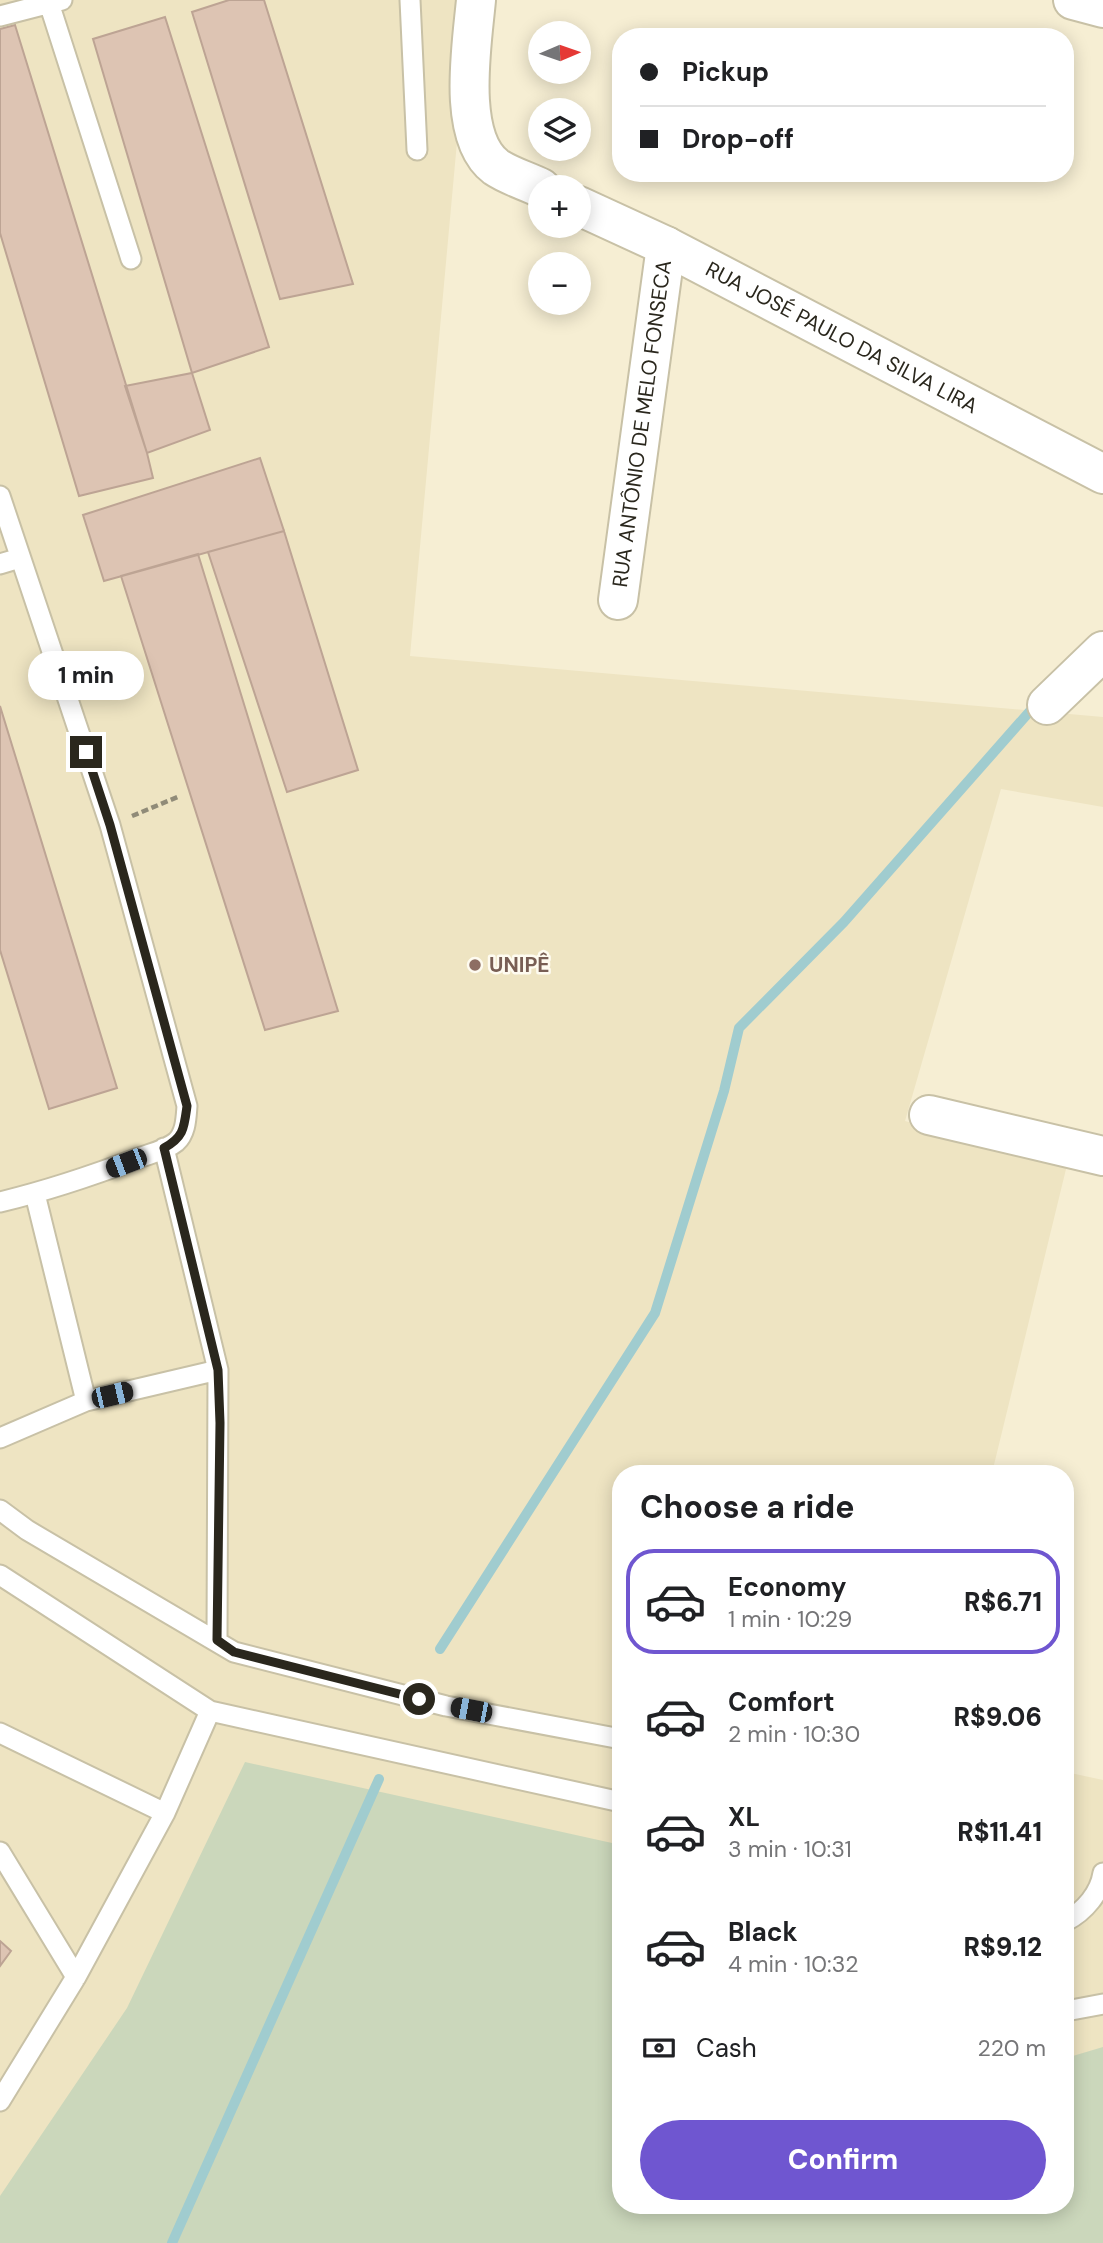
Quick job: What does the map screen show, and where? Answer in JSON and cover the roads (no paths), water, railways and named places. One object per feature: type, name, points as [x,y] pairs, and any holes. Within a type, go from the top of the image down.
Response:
[{"type":"street","points":[[476,0],[471,59],[471,109],[482,152],[497,167],[528,182]]},
{"type":"street","points":[[1073,0],[1103,8]]},
{"type":"street","name":"RUA JOSÉ PAULO DA SILVA LIRA","points":[[591,212],[666,246],[1103,474]]},
{"type":"street","name":"RUA ANTÔNIO DE MELO FONSECA","points":[[618,600],[666,246]]},
{"type":"street","points":[[1047,705],[1103,651]]},
{"type":"street","points":[[929,1115],[1103,1156]]},
{"type":"lane","points":[[410,0],[417,150]]},
{"type":"lane","points":[[0,16],[56,2],[131,259]]},
{"type":"lane","points":[[0,496],[110,825],[187,1106],[184,1128],[177,1141],[164,1148],[106,1171],[35,1194],[0,1202]]},
{"type":"lane","points":[[0,564],[20,558]]},
{"type":"lane","points":[[164,1148],[218,1370],[220,1423],[217,1640]]},
{"type":"lane","points":[[35,1194],[86,1401]]},
{"type":"lane","points":[[0,1438],[86,1401],[218,1370]]},
{"type":"lane","points":[[0,1510],[27,1530],[234,1652],[446,1706],[612,1737]]},
{"type":"lane","points":[[0,1575],[210,1711],[612,1800]]},
{"type":"lane","points":[[0,2101],[76,1977],[165,1813],[210,1711]]},
{"type":"lane","points":[[0,1733],[165,1813]]},
{"type":"lane","points":[[0,1852],[76,1977]]},
{"type":"lane","points":[[1074,1915],[1094,1897],[1101,1885],[1103,1872]]},
{"type":"lane","points":[[1074,2009],[1103,2004]]},
{"type":"waterway","points":[[440,1649],[655,1313],[724,1091],[739,1028],[844,922],[1038,702]]},
{"type":"waterway","points":[[172,2243],[379,1779]]},
{"type":"place","name":"UNIPÊ","points":[[475,965]]}]
